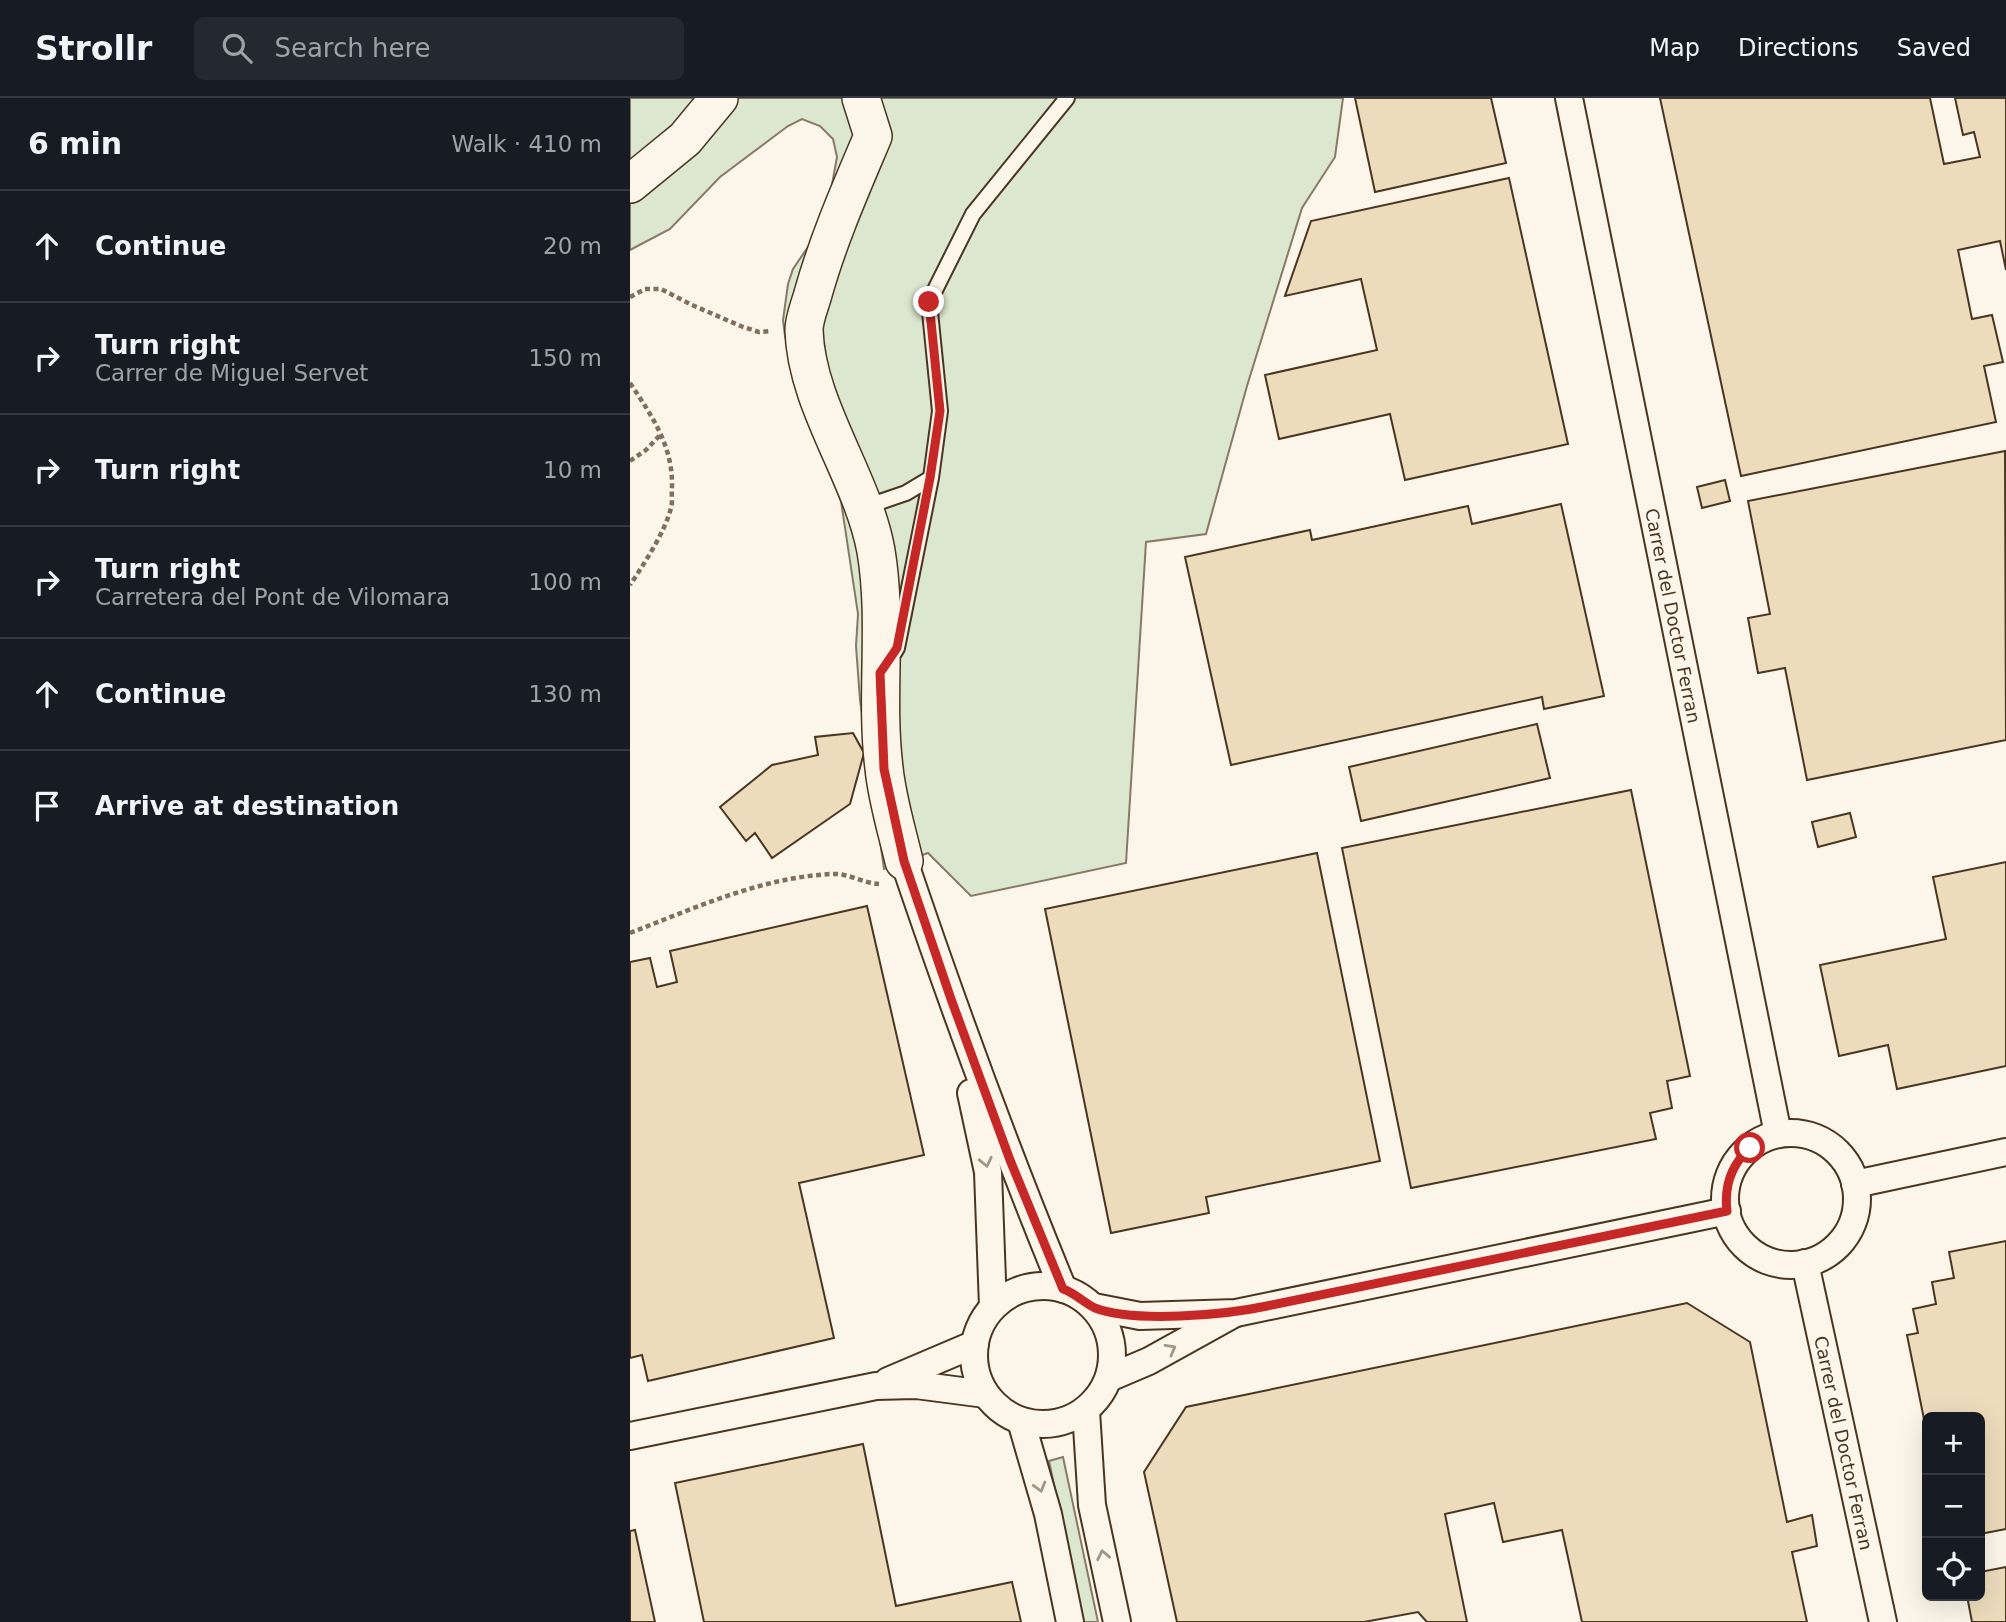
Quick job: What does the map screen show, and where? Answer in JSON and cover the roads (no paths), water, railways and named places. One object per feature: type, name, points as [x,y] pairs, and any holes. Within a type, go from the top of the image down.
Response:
[{"type":"street","points":[[630,184],[685,139],[719,98]]},
{"type":"street","points":[[861,98],[873,136],[823,256],[804,328],[811,371],[864,508],[876,551],[881,611],[880,673],[884,769],[908,872],[1010,1160],[1063,1289]]},
{"type":"street","name":"Carrer del Doctor Ferran","points":[[1569,98],[1778,1134]]},
{"type":"street","points":[[951,999],[988,1172],[993,1307]]},
{"type":"street","points":[[1778,1134],[1808,1135],[1829,1145],[1846,1162],[1855,1184],[1855,1214],[1845,1237],[1822,1257],[1805,1263],[1774,1263],[1752,1252],[1733,1228],[1727,1211],[1727,1186],[1737,1163],[1750,1148],[1778,1134]]},
{"type":"street","points":[[1855,1184],[2006,1152]]},
{"type":"street","points":[[1094,1307],[1140,1316],[1236,1313],[1727,1211]]},
{"type":"street","name":"Carrer del Doctor Ferran","points":[[1805,1263],[1883,1622]]},
{"type":"street","points":[[1051,1286],[1063,1289],[1076,1294],[1094,1307],[1106,1325],[1112,1346],[1109,1378],[1100,1396],[1086,1410],[1066,1421],[1043,1425],[1021,1421],[1001,1410],[985,1394],[975,1370],[975,1344],[983,1320],[1003,1299],[1026,1288],[1051,1286]]},
{"type":"street","points":[[1109,1378],[1149,1361],[1236,1313]]},
{"type":"street","points":[[630,1436],[876,1385],[975,1344]]},
{"type":"street","points":[[876,1385],[916,1385],[985,1394]]},
{"type":"street","points":[[1086,1410],[1092,1505],[1117,1622]]},
{"type":"street","points":[[1021,1421],[1048,1514],[1070,1622]]},
{"type":"lane","points":[[880,673],[897,648],[930,478],[940,411],[929,302],[973,214],[1067,98]]},
{"type":"lane","points":[[864,508],[906,493],[930,478]]}]
